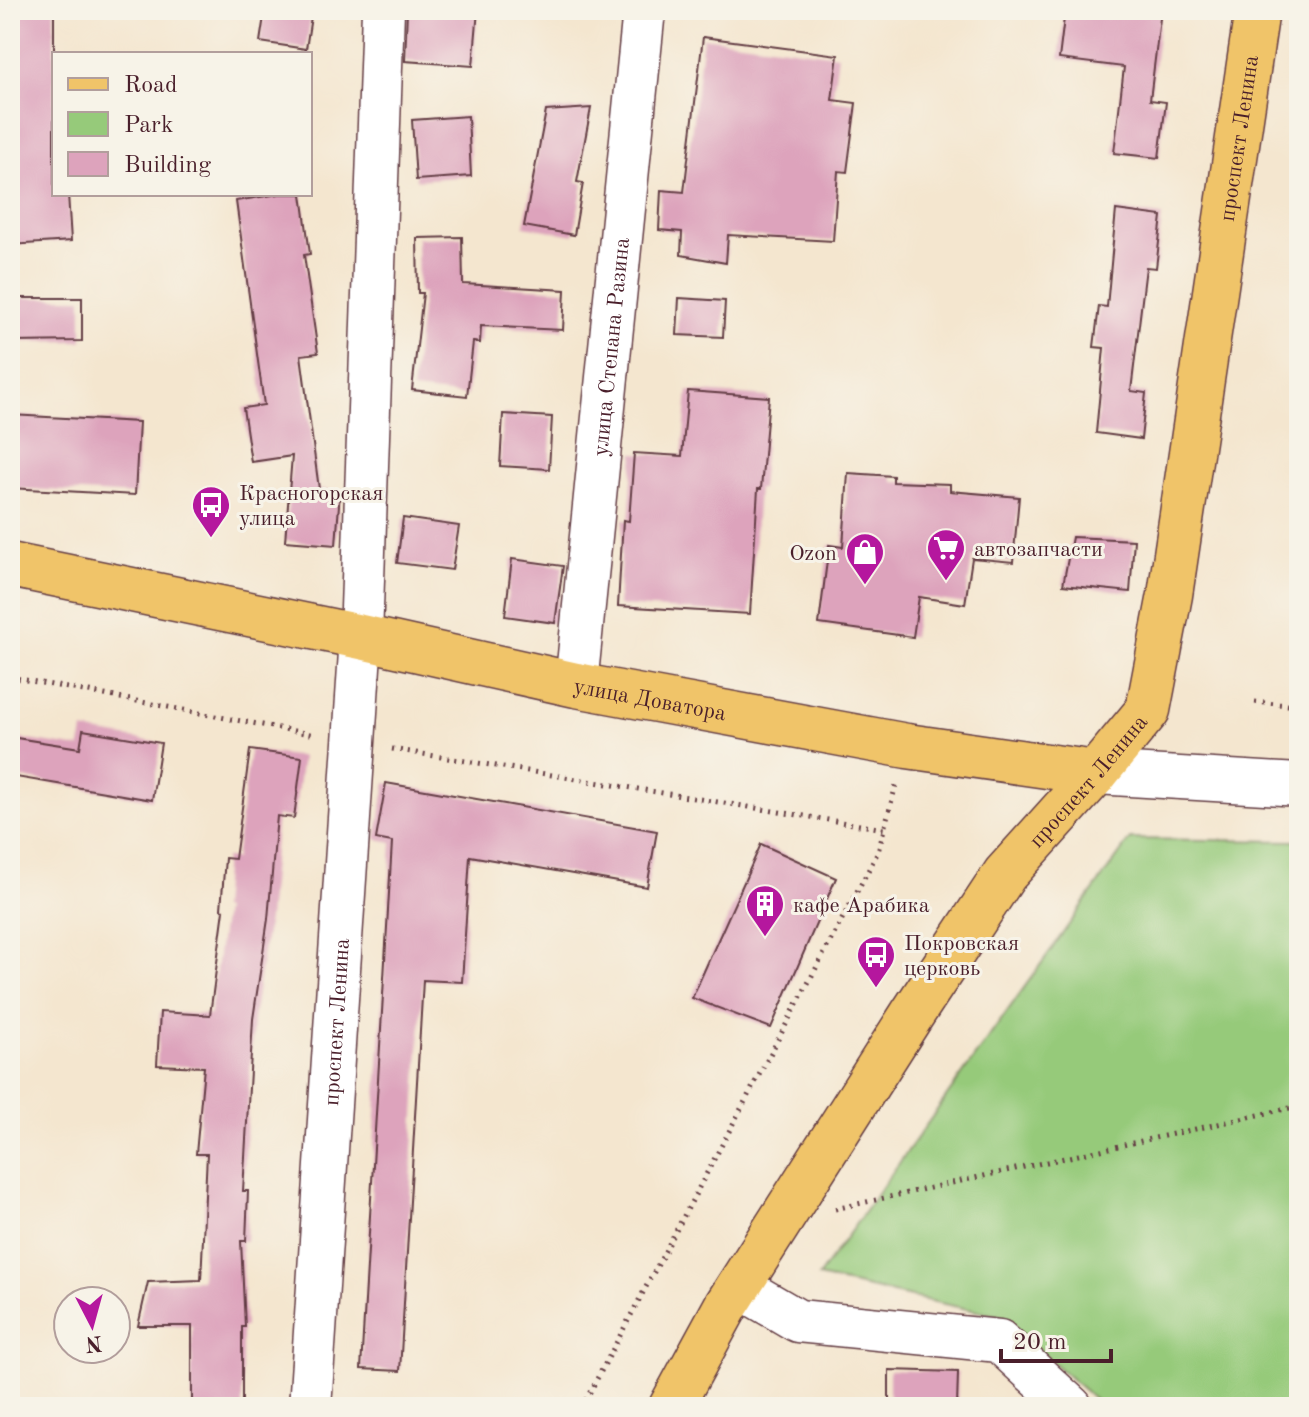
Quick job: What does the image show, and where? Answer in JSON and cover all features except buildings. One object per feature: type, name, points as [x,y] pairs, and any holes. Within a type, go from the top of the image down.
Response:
[{"type":"main road","name":"проспект Ленина","points":[[671,1407],[738,1286],[1005,874],[1148,710],[1170,595],[1257,10]]},
{"type":"main road","name":"улица Доватора","points":[[10,565],[576,685],[907,746],[1096,773]]},
{"type":"street","points":[[361,637],[383,10]]},
{"type":"street","name":"улица Степана Разина","points":[[576,685],[644,10]]},
{"type":"street","name":"проспект Ленина","points":[[310,1407],[361,637]]},
{"type":"street","name":"улица Доватора","points":[[1096,773],[1299,785]]},
{"type":"street","points":[[738,1286],[798,1321],[999,1341],[1071,1407]]},
{"type":"path","points":[[10,677],[354,742],[884,829]]},
{"type":"path","points":[[1255,702],[1299,706]]},
{"type":"path","points":[[582,1407],[878,852],[907,746]]},
{"type":"path","points":[[780,1221],[1299,1106]]},
{"type":"green space","points":[[1130,839],[1299,841],[1299,1407],[1103,1407],[1000,1316],[818,1277]]},
{"type":"place","name":"Красногорская улица","points":[[211,539]]},
{"type":"place","name":"автозапчасти","points":[[946,582]]},
{"type":"place","name":"Ozon","points":[[865,586]]},
{"type":"place","name":"кафе Арабика","points":[[765,938]]},
{"type":"place","name":"Покровская церковь","points":[[876,989]]}]
